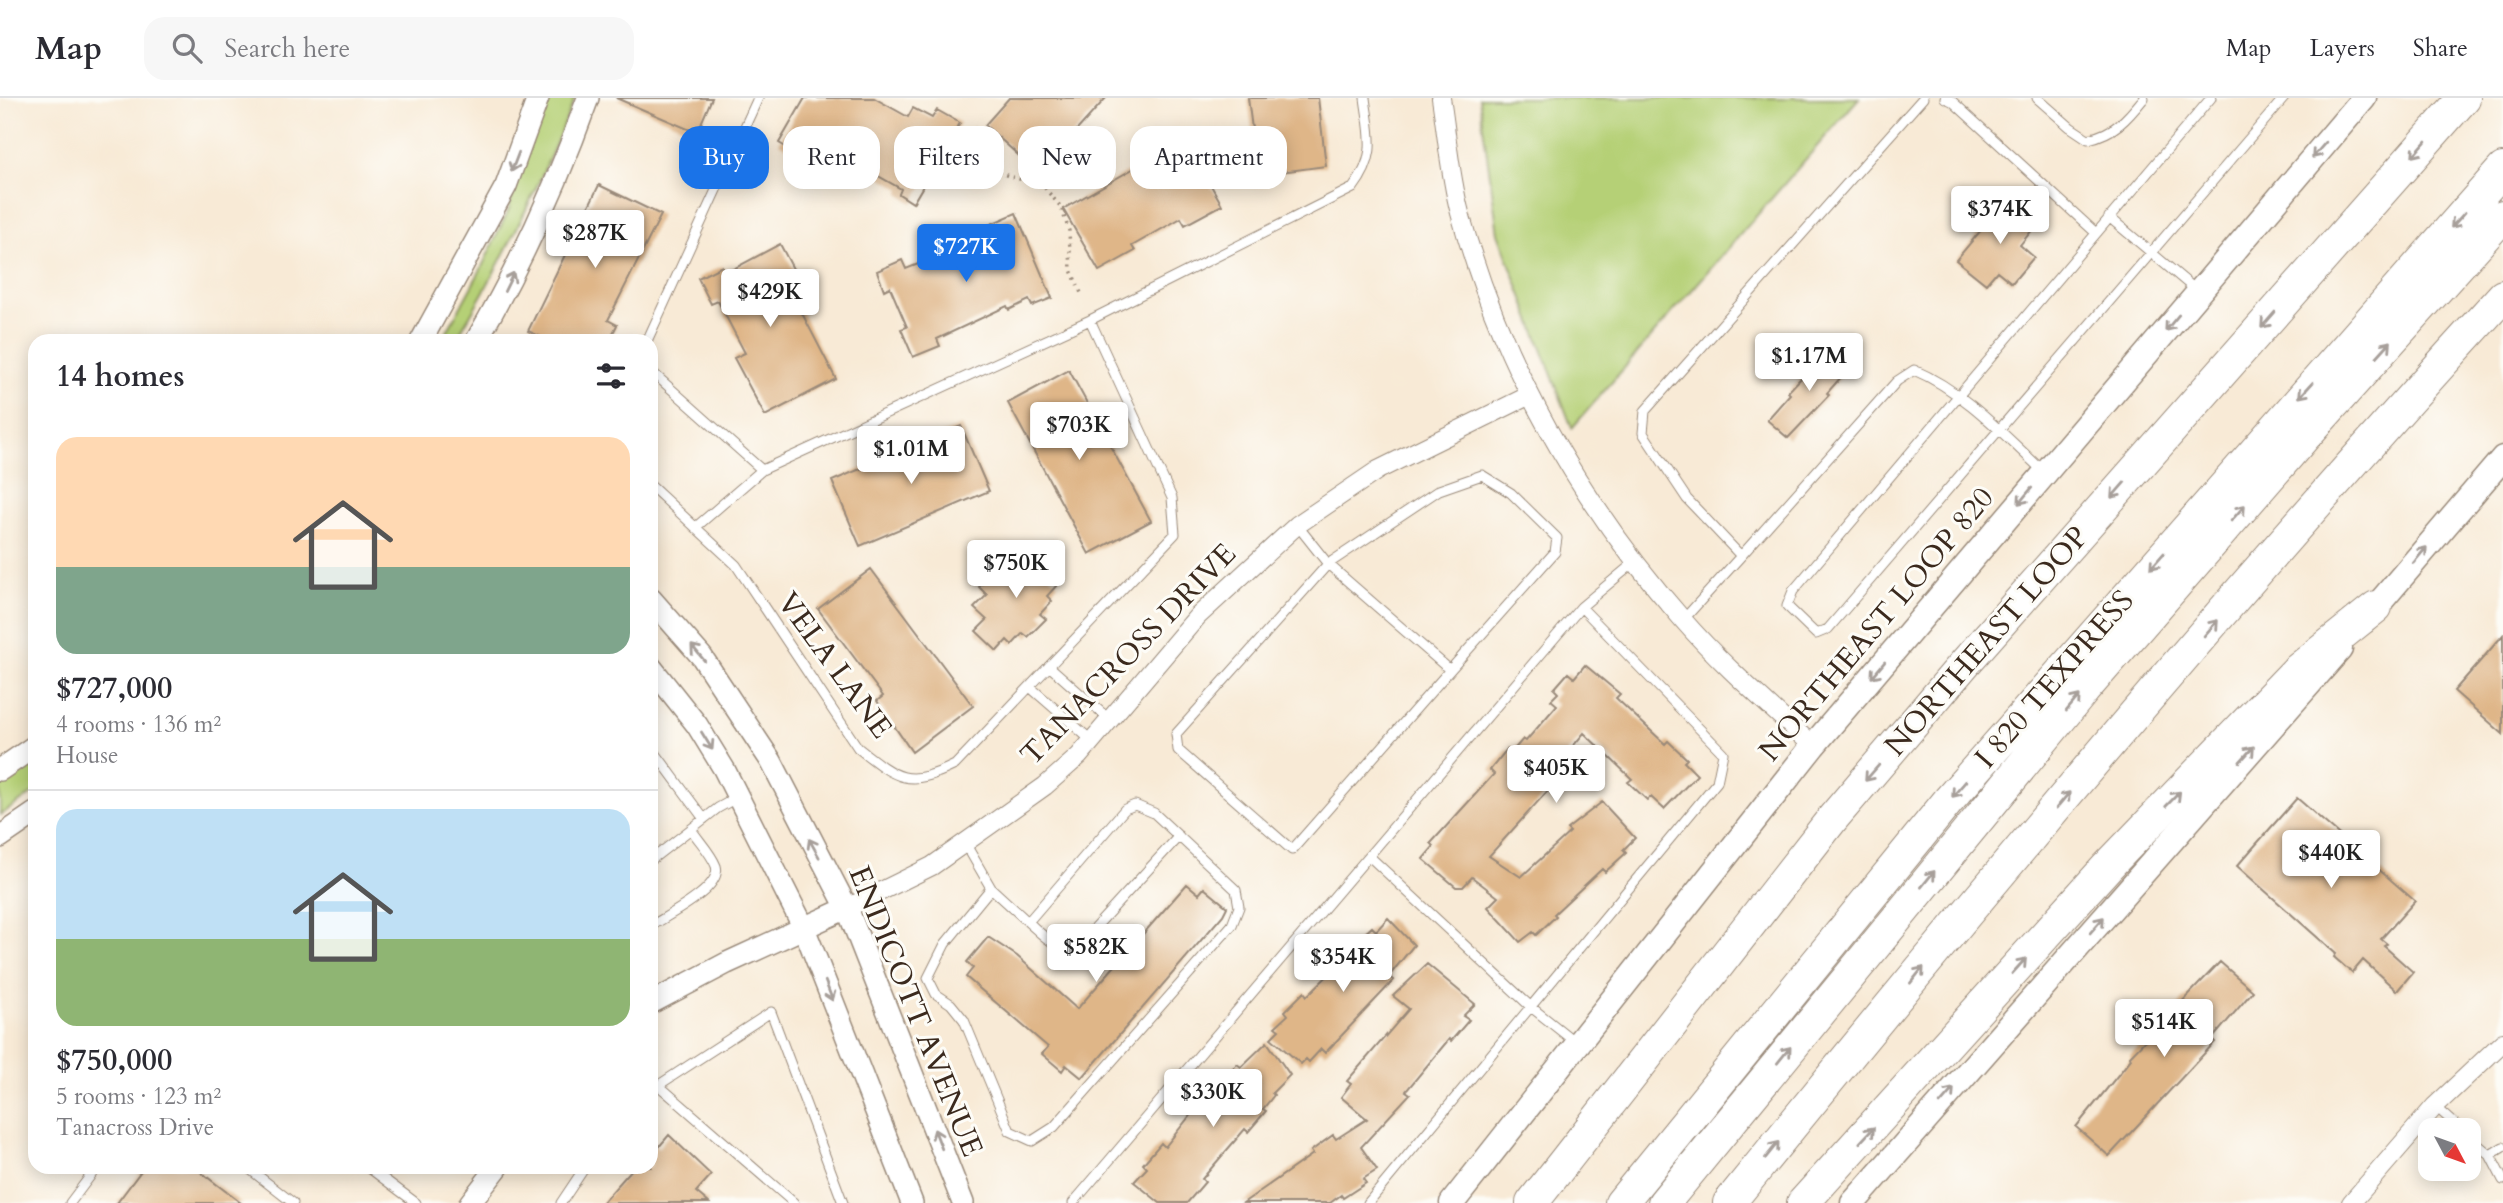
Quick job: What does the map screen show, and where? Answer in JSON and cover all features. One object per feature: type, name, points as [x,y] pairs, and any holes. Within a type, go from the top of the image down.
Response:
[{"type":"highway","name":"NORTHEAST LOOP","points":[[1532,1203],[1833,818],[1965,663],[2464,98]]},
{"type":"highway","name":"I 820 TEXPRESS","points":[[1621,1203],[1949,800],[2503,169]]},
{"type":"highway","name":"I 820 TEXPRESS","points":[[1664,1203],[2084,690],[2296,446],[2503,216]]},
{"type":"highway","points":[[1729,1203],[1994,881],[2144,705],[2503,296]]},
{"type":"highway","points":[[1803,1203],[2106,867],[2296,671],[2376,607]]},
{"type":"main road","name":"NORTHEAST LOOP 820","points":[[1452,1203],[1813,746],[2364,98]]},
{"type":"main road","points":[[1853,1203],[2376,607],[2503,458]]},
{"type":"street","points":[[425,334],[506,186],[538,98]]},
{"type":"street","points":[[479,334],[504,292],[562,170],[589,98]]},
{"type":"street","points":[[1441,98],[1459,209],[1471,251],[1509,356],[1530,396],[1595,509],[1683,620],[1733,673],[1813,746]]},
{"type":"street","name":"TANACROSS DRIVE","points":[[658,997],[932,866],[1045,786],[1091,741],[1198,617],[1297,525],[1378,470],[1530,396]]},
{"type":"street","name":"ENDICOTT AVENUE","points":[[658,607],[702,657],[739,708],[771,761],[847,908],[962,1203]]},
{"type":"street","points":[[658,676],[697,725],[738,797],[804,928],[912,1203]]},
{"type":"street","points":[[0,770],[28,751]]},
{"type":"street","points":[[0,837],[28,818]]},
{"type":"street","points":[[2351,1203],[2435,1106],[2503,1042]]},
{"type":"street","points":[[470,1203],[493,1174]]},
{"type":"lane","points":[[649,334],[758,98]]},
{"type":"lane","points":[[696,527],[762,470],[1090,320],[1353,188],[1367,169],[1371,146],[1365,98]]},
{"type":"lane","points":[[1741,556],[1687,499],[1643,433],[1645,411],[1923,98]]},
{"type":"lane","points":[[1945,98],[1952,101],[2096,233]]},
{"type":"lane","points":[[2037,98],[2088,139],[2108,135],[2122,124],[2144,98]]},
{"type":"lane","points":[[2211,98],[1793,591],[1787,606],[1800,622],[1816,634],[1828,629],[2284,98]]},
{"type":"lane","points":[[2109,217],[2198,292]]},
{"type":"lane","name":"VELA LANE","points":[[658,492],[736,565],[858,748],[885,769],[906,779],[929,778],[955,765],[1175,534],[1172,498],[1090,320]]},
{"type":"lane","points":[[1683,620],[1897,382],[1913,370],[1936,379],[1958,396],[2045,473]]},
{"type":"lane","points":[[658,377],[762,470]]},
{"type":"lane","points":[[1482,475],[1511,493],[1557,538],[1556,552],[1450,670],[1292,850],[1178,750],[1176,734],[1328,564],[1439,490],[1482,475]]},
{"type":"lane","points":[[1297,525],[1328,564],[1450,670]]},
{"type":"lane","points":[[1073,1203],[1581,607],[1636,561]]},
{"type":"lane","points":[[1368,1203],[1717,782],[1723,753],[1581,607]]},
{"type":"lane","points":[[1049,666],[1110,720]]},
{"type":"lane","points":[[1030,687],[1091,741]]},
{"type":"lane","points":[[658,757],[704,819]]},
{"type":"lane","points":[[658,855],[738,797]]},
{"type":"lane","points":[[991,888],[945,944],[928,978],[936,994],[950,1004],[964,1020],[1010,1131],[1032,1140],[1054,1127],[1232,925],[1239,907],[1236,890],[1154,813],[1135,805],[1125,809],[1028,922]]},
{"type":"lane","points":[[658,921],[708,889],[716,879],[716,866],[691,829]]},
{"type":"lane","points":[[965,843],[991,888],[1052,943],[1068,948],[1080,944],[1179,836]]},
{"type":"lane","points":[[1368,856],[1531,1007],[1578,1045]]},
{"type":"lane","points":[[658,1084],[771,1012],[843,1203]]},
{"type":"lane","points":[[658,1090],[794,1203]]},
{"type":"lane","points":[[2435,1106],[2448,1118]]},
{"type":"lane","points":[[2490,1155],[2503,1147]]},
{"type":"lane","points":[[2482,1148],[2490,1155],[2503,1180]]},
{"type":"lane","points":[[71,1203],[92,1174]]},
{"type":"lane","points":[[256,1174],[293,1203]]},
{"type":"lane","points":[[377,1174],[416,1203]]},
{"type":"lane","points":[[561,1203],[580,1174]]},
{"type":"path","points":[[1004,174],[1043,186],[1061,207],[1069,231],[1071,270],[1081,293]]},
{"type":"green space","points":[[546,98],[575,98],[549,161],[489,282],[459,334],[446,334],[509,209],[517,172]]},
{"type":"green space","points":[[1479,98],[1859,98],[1572,428],[1498,233]]},
{"type":"green space","points":[[28,764],[28,797],[0,815],[0,784]]},
{"type":"building","points":[[616,98],[712,98],[700,126],[681,126]]},
{"type":"building","points":[[805,98],[874,98],[908,117],[913,108],[932,118],[937,110],[960,123],[958,126],[894,126],[894,185],[880,177],[880,126],[789,126]]},
{"type":"building","points":[[1009,98],[1106,98],[1081,126],[1018,126],[1018,155],[1004,142],[1004,126],[985,125]]},
{"type":"building","points":[[1248,98],[1318,98],[1326,166],[1287,171],[1287,126],[1252,126]]},
{"type":"building","points":[[1130,171],[1130,189],[1213,189],[1222,205],[1185,225],[1181,218],[1132,246],[1135,251],[1099,271],[1063,209],[1098,189],[1116,189],[1116,179]]},
{"type":"building","points":[[599,185],[661,215],[608,320],[617,325],[612,334],[535,334],[528,331]]},
{"type":"building","points":[[901,189],[921,189],[913,203],[899,194]]},
{"type":"building","points":[[2007,199],[2037,224],[2020,245],[2034,257],[2012,283],[1997,271],[1986,284],[1956,260]]},
{"type":"building","points":[[1016,213],[1052,298],[1032,306],[1029,300],[1009,310],[1007,306],[937,339],[940,346],[913,357],[901,329],[907,327],[890,287],[884,290],[877,271],[902,260],[906,269],[981,239],[977,230]]},
{"type":"building","points":[[780,244],[802,286],[791,292],[836,379],[765,416],[734,358],[745,353],[718,301],[711,304],[698,278],[722,266],[726,273]]},
{"type":"building","points":[[1829,348],[1850,367],[1827,393],[1829,395],[1788,438],[1767,420],[1790,394],[1788,392]]},
{"type":"building","points":[[1069,370],[1151,521],[1089,554],[1008,403]]},
{"type":"building","points":[[961,426],[989,491],[860,546],[832,481]]},
{"type":"building","points":[[1039,548],[1057,566],[1049,575],[1058,584],[1047,596],[1052,601],[1040,614],[1046,619],[1028,637],[1023,633],[1012,645],[1007,640],[997,651],[976,631],[987,620],[974,608],[987,595],[979,587],[995,570],[999,573],[1011,560],[1020,568]]},
{"type":"building","points":[[871,569],[973,706],[912,752],[877,701],[883,696],[818,609]]},
{"type":"building","points":[[2503,635],[2503,734],[2454,691]]},
{"type":"building","points":[[1585,665],[1620,694],[1616,698],[1665,744],[1668,741],[1687,759],[1684,762],[1697,775],[1664,809],[1651,797],[1647,800],[1628,782],[1632,779],[1584,733],[1556,766],[1561,770],[1550,783],[1552,786],[1489,856],[1521,877],[1570,832],[1567,829],[1602,802],[1635,838],[1623,850],[1626,853],[1605,872],[1602,869],[1554,914],[1556,916],[1536,935],[1533,932],[1520,942],[1488,907],[1498,897],[1472,877],[1463,887],[1456,887],[1423,859],[1434,846],[1431,843],[1494,774],[1490,770],[1507,749],[1511,753],[1523,739],[1526,741],[1557,705],[1551,700],[1558,693],[1554,689],[1568,673],[1574,678]]},
{"type":"building","points":[[2297,798],[2415,901],[2381,939],[2387,944],[2384,946],[2413,972],[2397,991],[2363,960],[2352,973],[2334,957],[2336,954],[2237,866]]},
{"type":"building","points":[[1187,884],[1199,894],[1204,888],[1227,907],[1223,915],[1082,1078],[1066,1065],[1062,1071],[1042,1054],[1048,1047],[966,977],[973,968],[967,962],[988,937],[1017,956],[1077,1009]]},
{"type":"building","points":[[1388,918],[1414,945],[1389,976],[1394,980],[1325,1053],[1321,1049],[1309,1062],[1306,1059],[1301,1064],[1271,1038],[1279,1030],[1275,1027],[1288,1015],[1285,1011],[1304,992],[1307,996],[1356,948],[1352,945],[1372,927],[1376,931]]},
{"type":"building","points":[[2220,962],[2253,991],[2212,1039],[2215,1042],[2109,1156],[2076,1127],[2131,1059],[2130,1056]]},
{"type":"building","points":[[1427,964],[1475,1004],[1463,1016],[1469,1020],[1451,1041],[1449,1039],[1406,1091],[1410,1094],[1361,1147],[1377,1170],[1363,1179],[1366,1183],[1330,1203],[1243,1203],[1313,1154],[1311,1151],[1333,1135],[1336,1139],[1367,1119],[1341,1097],[1351,1084],[1347,1081],[1409,1009],[1393,996]]},
{"type":"building","points":[[1267,1042],[1290,1075],[1272,1093],[1274,1095],[1263,1109],[1266,1111],[1248,1132],[1245,1129],[1202,1179],[1205,1182],[1187,1203],[1160,1203],[1134,1182],[1147,1168],[1143,1164],[1161,1143],[1165,1147],[1223,1074],[1226,1076],[1237,1064],[1241,1067]]},
{"type":"building","points":[[669,1135],[711,1175],[696,1192],[709,1203],[602,1203],[628,1174],[658,1174],[658,1148]]},
{"type":"building","points":[[139,1174],[203,1174],[241,1203],[117,1203]]}]
